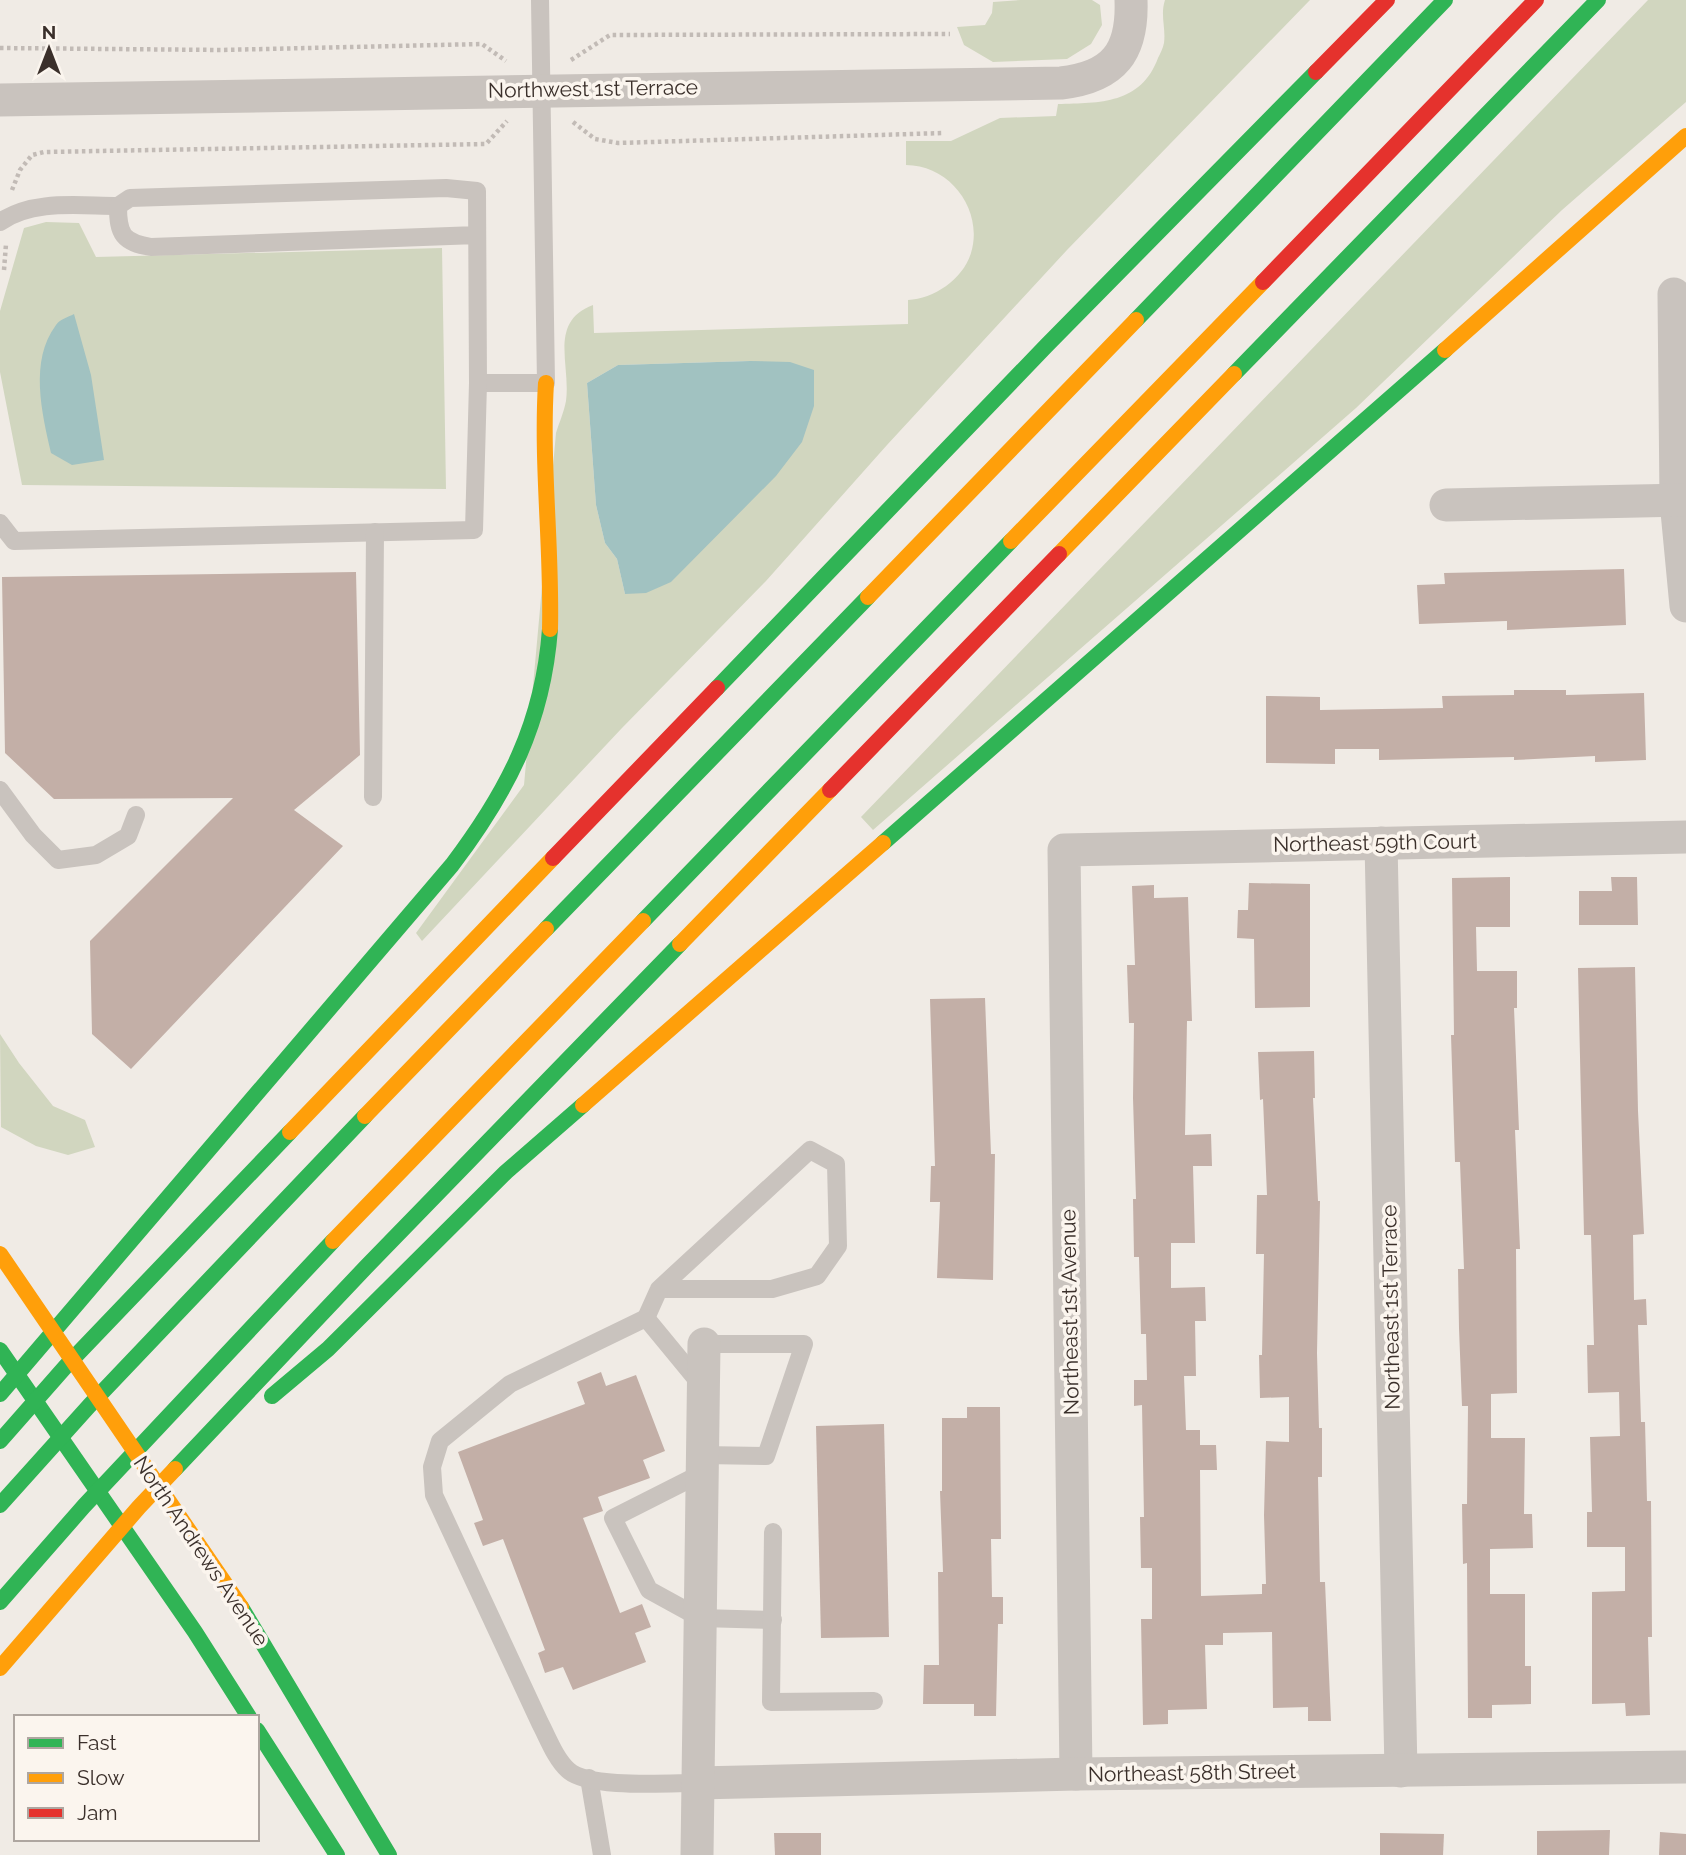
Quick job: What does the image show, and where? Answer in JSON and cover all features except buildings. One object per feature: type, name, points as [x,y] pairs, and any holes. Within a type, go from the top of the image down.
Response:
[{"type":"main road","points":[[0,1441],[126,1302],[1036,356],[1387,0]]},
{"type":"main road","points":[[0,1505],[239,1247],[1445,0]]},
{"type":"main road","points":[[0,1602],[84,1506],[297,1278],[1536,0]]},
{"type":"main road","points":[[0,1668],[139,1507],[376,1258],[1598,0]]},
{"type":"main road","points":[[265,1402],[328,1349],[537,1144],[1249,524],[1686,136]]},
{"type":"main road","points":[[0,1394],[452,865],[500,801],[540,703],[550,643],[551,589],[543,421],[546,383]]},
{"type":"main road","name":"North Andrews Avenue","points":[[0,1254],[244,1612],[389,1855]]},
{"type":"main road","points":[[0,1350],[195,1632],[248,1715]]},
{"type":"main road","points":[[139,1507],[244,1419]]},
{"type":"main road","points":[[259,1733],[337,1855]]},
{"type":"street","name":"Northwest 1st Terrace","points":[[0,100],[1074,81],[1100,73],[1120,57],[1129,36],[1131,0]]},
{"type":"street","points":[[1674,294],[1686,606]]},
{"type":"street","points":[[1446,505],[1681,501]]},
{"type":"street","name":"Northeast 59th Court","points":[[1063,850],[1686,837]]},
{"type":"street","name":"Northeast 1st Terrace","points":[[1381,843],[1401,1771]]},
{"type":"street","name":"Northeast 1st Avenue","points":[[1063,850],[1076,1774]]},
{"type":"street","points":[[697,1855],[704,1344]]},
{"type":"street","name":"Northeast 58th Street","points":[[697,1783],[1076,1774],[1686,1767]]},
{"type":"lane","points":[[478,383],[546,383],[540,0]]},
{"type":"lane","points":[[0,523],[14,541],[474,530],[478,383],[477,191],[446,188],[130,198],[118,206],[50,206],[19,211],[4,229]]},
{"type":"lane","points":[[118,206],[122,235],[130,243],[151,247],[477,235]]},
{"type":"lane","points":[[373,797],[374,532]]},
{"type":"lane","points":[[0,790],[33,835],[58,860],[96,855],[128,836],[135,815]]},
{"type":"lane","points":[[659,1289],[772,1289],[817,1276],[838,1246],[836,1164],[810,1150],[659,1289],[646,1318],[510,1384],[440,1441],[432,1467],[434,1495],[540,1723],[555,1752],[569,1771],[589,1779],[612,1783],[697,1783]]},
{"type":"lane","points":[[646,1318],[704,1405]]},
{"type":"lane","points":[[704,1344],[804,1344],[766,1456],[703,1464],[613,1518],[649,1590],[700,1618],[773,1620]]},
{"type":"lane","points":[[774,1532],[771,1702],[874,1701]]},
{"type":"lane","points":[[589,1779],[602,1855]]},
{"type":"path","points":[[567,62],[610,35],[950,34]]},
{"type":"path","points":[[0,48],[220,50],[482,44],[507,62]]},
{"type":"path","points":[[565,116],[595,139],[618,142],[944,133]]},
{"type":"path","points":[[8,199],[20,170],[32,155],[44,152],[486,144],[507,121]]},
{"type":"path","points":[[4,229],[4,270]]},
{"type":"green space","points":[[1092,0],[1100,5],[1102,25],[1091,44],[1067,59],[993,62],[964,45],[957,27],[985,25],[992,13],[993,2]]},
{"type":"green space","points":[[1165,0],[1310,0],[1067,250],[766,581],[622,728],[422,941],[416,933],[524,785],[556,433],[566,401],[564,346],[570,322],[593,305],[594,333],[908,324],[908,300],[937,292],[954,279],[967,262],[974,237],[973,221],[960,193],[937,173],[906,165],[906,141],[951,141],[1000,118],[1056,116],[1058,104],[1104,101],[1130,93],[1151,73],[1162,49]],"holes":[[[750,361],[625,594],[617,559],[605,543],[596,505],[587,383],[618,365]]]},
{"type":"green space","points":[[1648,0],[1686,0],[1686,102],[1562,210],[1356,408],[873,830],[861,817]]},
{"type":"green space","points":[[46,222],[79,223],[96,257],[442,248],[446,489],[22,485],[0,372],[0,311],[24,228]]},
{"type":"green space","points":[[0,1034],[53,1106],[85,1120],[95,1147],[68,1155],[36,1146],[1,1127]]},
{"type":"water","points":[[74,314],[91,375],[104,460],[72,465],[51,453],[44,421],[40,371],[48,339],[56,325]]},
{"type":"water","points":[[790,362],[814,370],[814,406],[802,442],[776,476],[671,582],[646,593],[625,594],[617,559],[605,543],[596,505],[587,383],[618,365]]},
{"type":"traffic: fast","points":[[1136,320],[1445,0]]},
{"type":"traffic: fast","points":[[1234,374],[1598,0]]},
{"type":"traffic: fast","points":[[717,688],[1046,346],[1316,72]]},
{"type":"traffic: fast","points":[[883,843],[1445,350]]},
{"type":"traffic: fast","points":[[643,921],[1011,541]]},
{"type":"traffic: fast","points":[[546,929],[868,597]]},
{"type":"traffic: fast","points":[[0,1394],[452,865],[490,810],[519,754],[540,695],[550,629]]},
{"type":"traffic: fast","points":[[175,1469],[366,1267],[680,944]]},
{"type":"traffic: fast","points":[[272,1396],[328,1349],[506,1172],[583,1105]]},
{"type":"traffic: fast","points":[[0,1505],[89,1406],[365,1116]]},
{"type":"traffic: fast","points":[[0,1441],[66,1366],[290,1132]]},
{"type":"traffic: fast","points":[[0,1602],[84,1506],[333,1241]]},
{"type":"traffic: fast","points":[[0,1350],[195,1632],[248,1715]]},
{"type":"traffic: fast","points":[[241,1607],[389,1855]]},
{"type":"traffic: fast","points":[[259,1733],[337,1855]]},
{"type":"traffic: slow","points":[[1445,350],[1686,136]]},
{"type":"traffic: slow","points":[[1011,541],[1263,282]]},
{"type":"traffic: slow","points":[[868,597],[1136,320]]},
{"type":"traffic: slow","points":[[1059,554],[1234,374]]},
{"type":"traffic: slow","points":[[546,383],[550,629]]},
{"type":"traffic: slow","points":[[680,944],[830,790]]},
{"type":"traffic: slow","points":[[583,1105],[883,843]]},
{"type":"traffic: slow","points":[[290,1132],[553,858]]},
{"type":"traffic: slow","points":[[333,1241],[643,921]]},
{"type":"traffic: slow","points":[[365,1116],[546,929]]},
{"type":"traffic: slow","points":[[0,1254],[241,1607]]},
{"type":"traffic: slow","points":[[0,1668],[175,1469]]},
{"type":"traffic: jam","points":[[1316,72],[1387,0]]},
{"type":"traffic: jam","points":[[1263,282],[1536,0]]},
{"type":"traffic: jam","points":[[830,790],[1059,554]]},
{"type":"traffic: jam","points":[[553,858],[717,688]]}]
